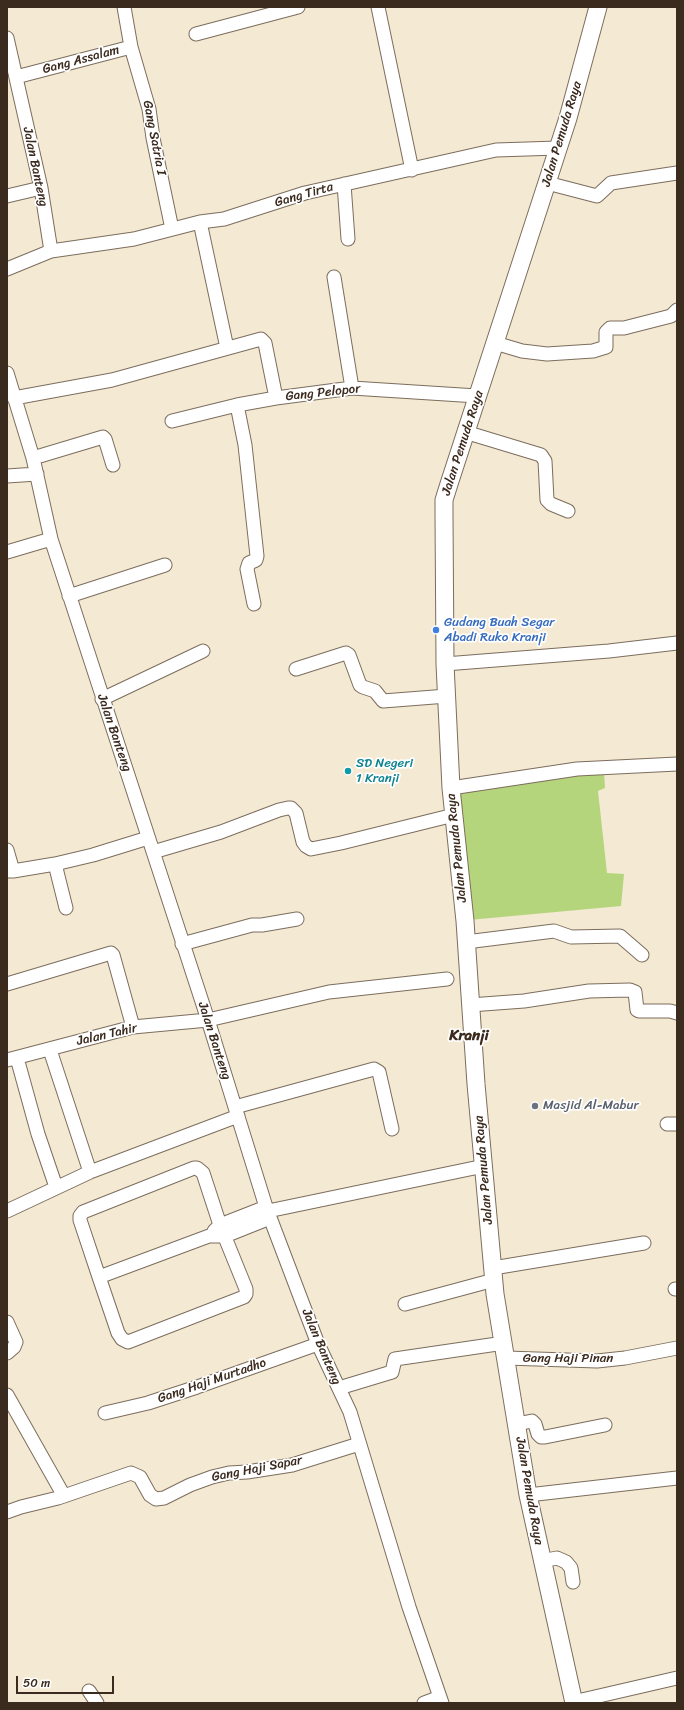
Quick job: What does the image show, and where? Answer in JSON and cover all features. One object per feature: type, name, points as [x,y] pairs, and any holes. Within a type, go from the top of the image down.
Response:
[{"type":"main road","name":"Jalan Pemuda Raya","points":[[573,1703],[528,1495],[494,1274],[470,1005],[466,942],[451,788],[445,664],[444,500],[568,118],[598,7]]},
{"type":"street","name":"Gang Assalam","points":[[16,77],[131,47],[124,7]]},
{"type":"street","points":[[196,34],[298,7]]},
{"type":"street","points":[[378,7],[412,170]]},
{"type":"street","name":"Jalan Banteng","points":[[7,38],[41,188],[51,251]]},
{"type":"street","name":"Gang Satria I","points":[[131,47],[149,109],[153,138],[172,229]]},
{"type":"street","name":"Gang Tirta","points":[[51,251],[134,239],[200,222],[224,218],[305,193],[496,150],[558,148]]},
{"type":"street","points":[[547,183],[597,196],[611,183],[677,173]]},
{"type":"street","points":[[344,184],[348,239]]},
{"type":"street","points":[[7,196],[41,188]]},
{"type":"street","points":[[200,222],[227,348]]},
{"type":"street","points":[[7,269],[51,251]]},
{"type":"street","points":[[334,277],[352,388]]},
{"type":"street","points":[[495,343],[522,351],[547,354],[593,351],[606,347],[606,332],[610,328],[624,328],[671,316],[677,310]]},
{"type":"street","points":[[14,398],[112,380],[261,339],[264,340],[276,398]]},
{"type":"street","name":"Jalan Banteng","points":[[7,373],[33,458],[50,539],[208,1020],[268,1212],[318,1344],[350,1412],[409,1607],[441,1700]]},
{"type":"street","name":"Gang Pelopor","points":[[172,421],[237,405],[276,398],[352,388],[477,396]]},
{"type":"street","points":[[237,405],[245,445],[257,556],[256,560],[249,564],[247,569],[254,604]]},
{"type":"street","points":[[465,432],[541,455],[545,461],[547,500],[551,504],[568,511]]},
{"type":"street","points":[[33,458],[103,437],[105,439],[113,465]]},
{"type":"street","points":[[7,476],[37,474]]},
{"type":"street","points":[[7,552],[50,539]]},
{"type":"street","points":[[69,596],[165,565]]},
{"type":"street","points":[[445,664],[609,651],[677,643]]},
{"type":"street","points":[[102,699],[203,651]]},
{"type":"street","points":[[296,669],[346,653],[349,655],[360,685],[375,691],[383,701],[447,696]]},
{"type":"street","points":[[451,788],[576,769],[677,764]]},
{"type":"street","points":[[153,852],[221,832],[257,817],[291,808],[294,810],[303,842],[306,846],[311,848],[341,843],[454,816]]},
{"type":"street","points":[[7,850],[10,871],[55,864],[93,855],[148,838]]},
{"type":"street","points":[[55,864],[66,908]]},
{"type":"street","points":[[182,944],[252,925],[262,925],[297,919]]},
{"type":"street","points":[[466,942],[554,931],[571,937],[620,936],[642,956]]},
{"type":"street","points":[[7,984],[111,953],[113,955],[133,1027]]},
{"type":"street","name":"Jalan Tahir","points":[[12,1059],[133,1027],[208,1020],[329,992],[447,979]]},
{"type":"street","points":[[470,1005],[524,1001],[589,992],[630,990],[635,992],[637,1010],[639,1011],[670,1011],[677,1013]]},
{"type":"street","points":[[50,1050],[90,1172]]},
{"type":"street","points":[[12,1059],[56,1187]]},
{"type":"street","points":[[7,1211],[90,1172],[237,1111],[374,1069],[379,1072],[392,1129]]},
{"type":"street","points":[[99,1277],[209,1236],[268,1212],[484,1166]]},
{"type":"street","points":[[197,1168],[203,1173],[222,1230],[246,1289],[246,1294],[244,1297],[128,1342],[122,1339],[118,1333],[80,1220],[80,1216],[83,1212],[197,1168]]},
{"type":"street","points":[[405,1304],[494,1274],[644,1242]]},
{"type":"street","points":[[7,1322],[16,1342],[14,1347],[7,1353]]},
{"type":"street","name":"Gang Haji Murtadho","points":[[105,1413],[148,1403],[318,1344]]},
{"type":"street","name":"Gang Haji Pinan","points":[[339,1388],[392,1372],[395,1359],[505,1351],[597,1361],[625,1358],[677,1348]]},
{"type":"street","points":[[7,1395],[64,1496]]},
{"type":"street","points":[[517,1424],[532,1421],[541,1437],[605,1426]]},
{"type":"street","name":"Gang Haji Sapar","points":[[7,1512],[64,1496],[131,1473],[140,1477],[150,1495],[156,1499],[164,1498],[212,1476],[292,1465],[359,1444]]},
{"type":"street","points":[[528,1495],[677,1478]]},
{"type":"street","points":[[542,1562],[557,1558],[566,1562],[571,1568],[573,1582]]},
{"type":"street","points":[[573,1703],[677,1678]]},
{"type":"street","points":[[89,1691],[97,1703]]},
{"type":"street","points":[[424,1703],[441,1700]]},
{"type":"green space","points":[[604,772],[605,788],[598,791],[607,873],[624,874],[621,906],[469,920],[456,791]]},
{"type":"place","name":"Gudang Buah Segar Abadi Ruko Kranji","points":[[436,630]]},
{"type":"place","name":"SD Negeri 1 Kranji","points":[[348,771]]},
{"type":"place","name":"Masjid Al-Mabur","points":[[535,1106]]},
{"type":"district","name":"Kranji","points":[[469,1036]]}]
